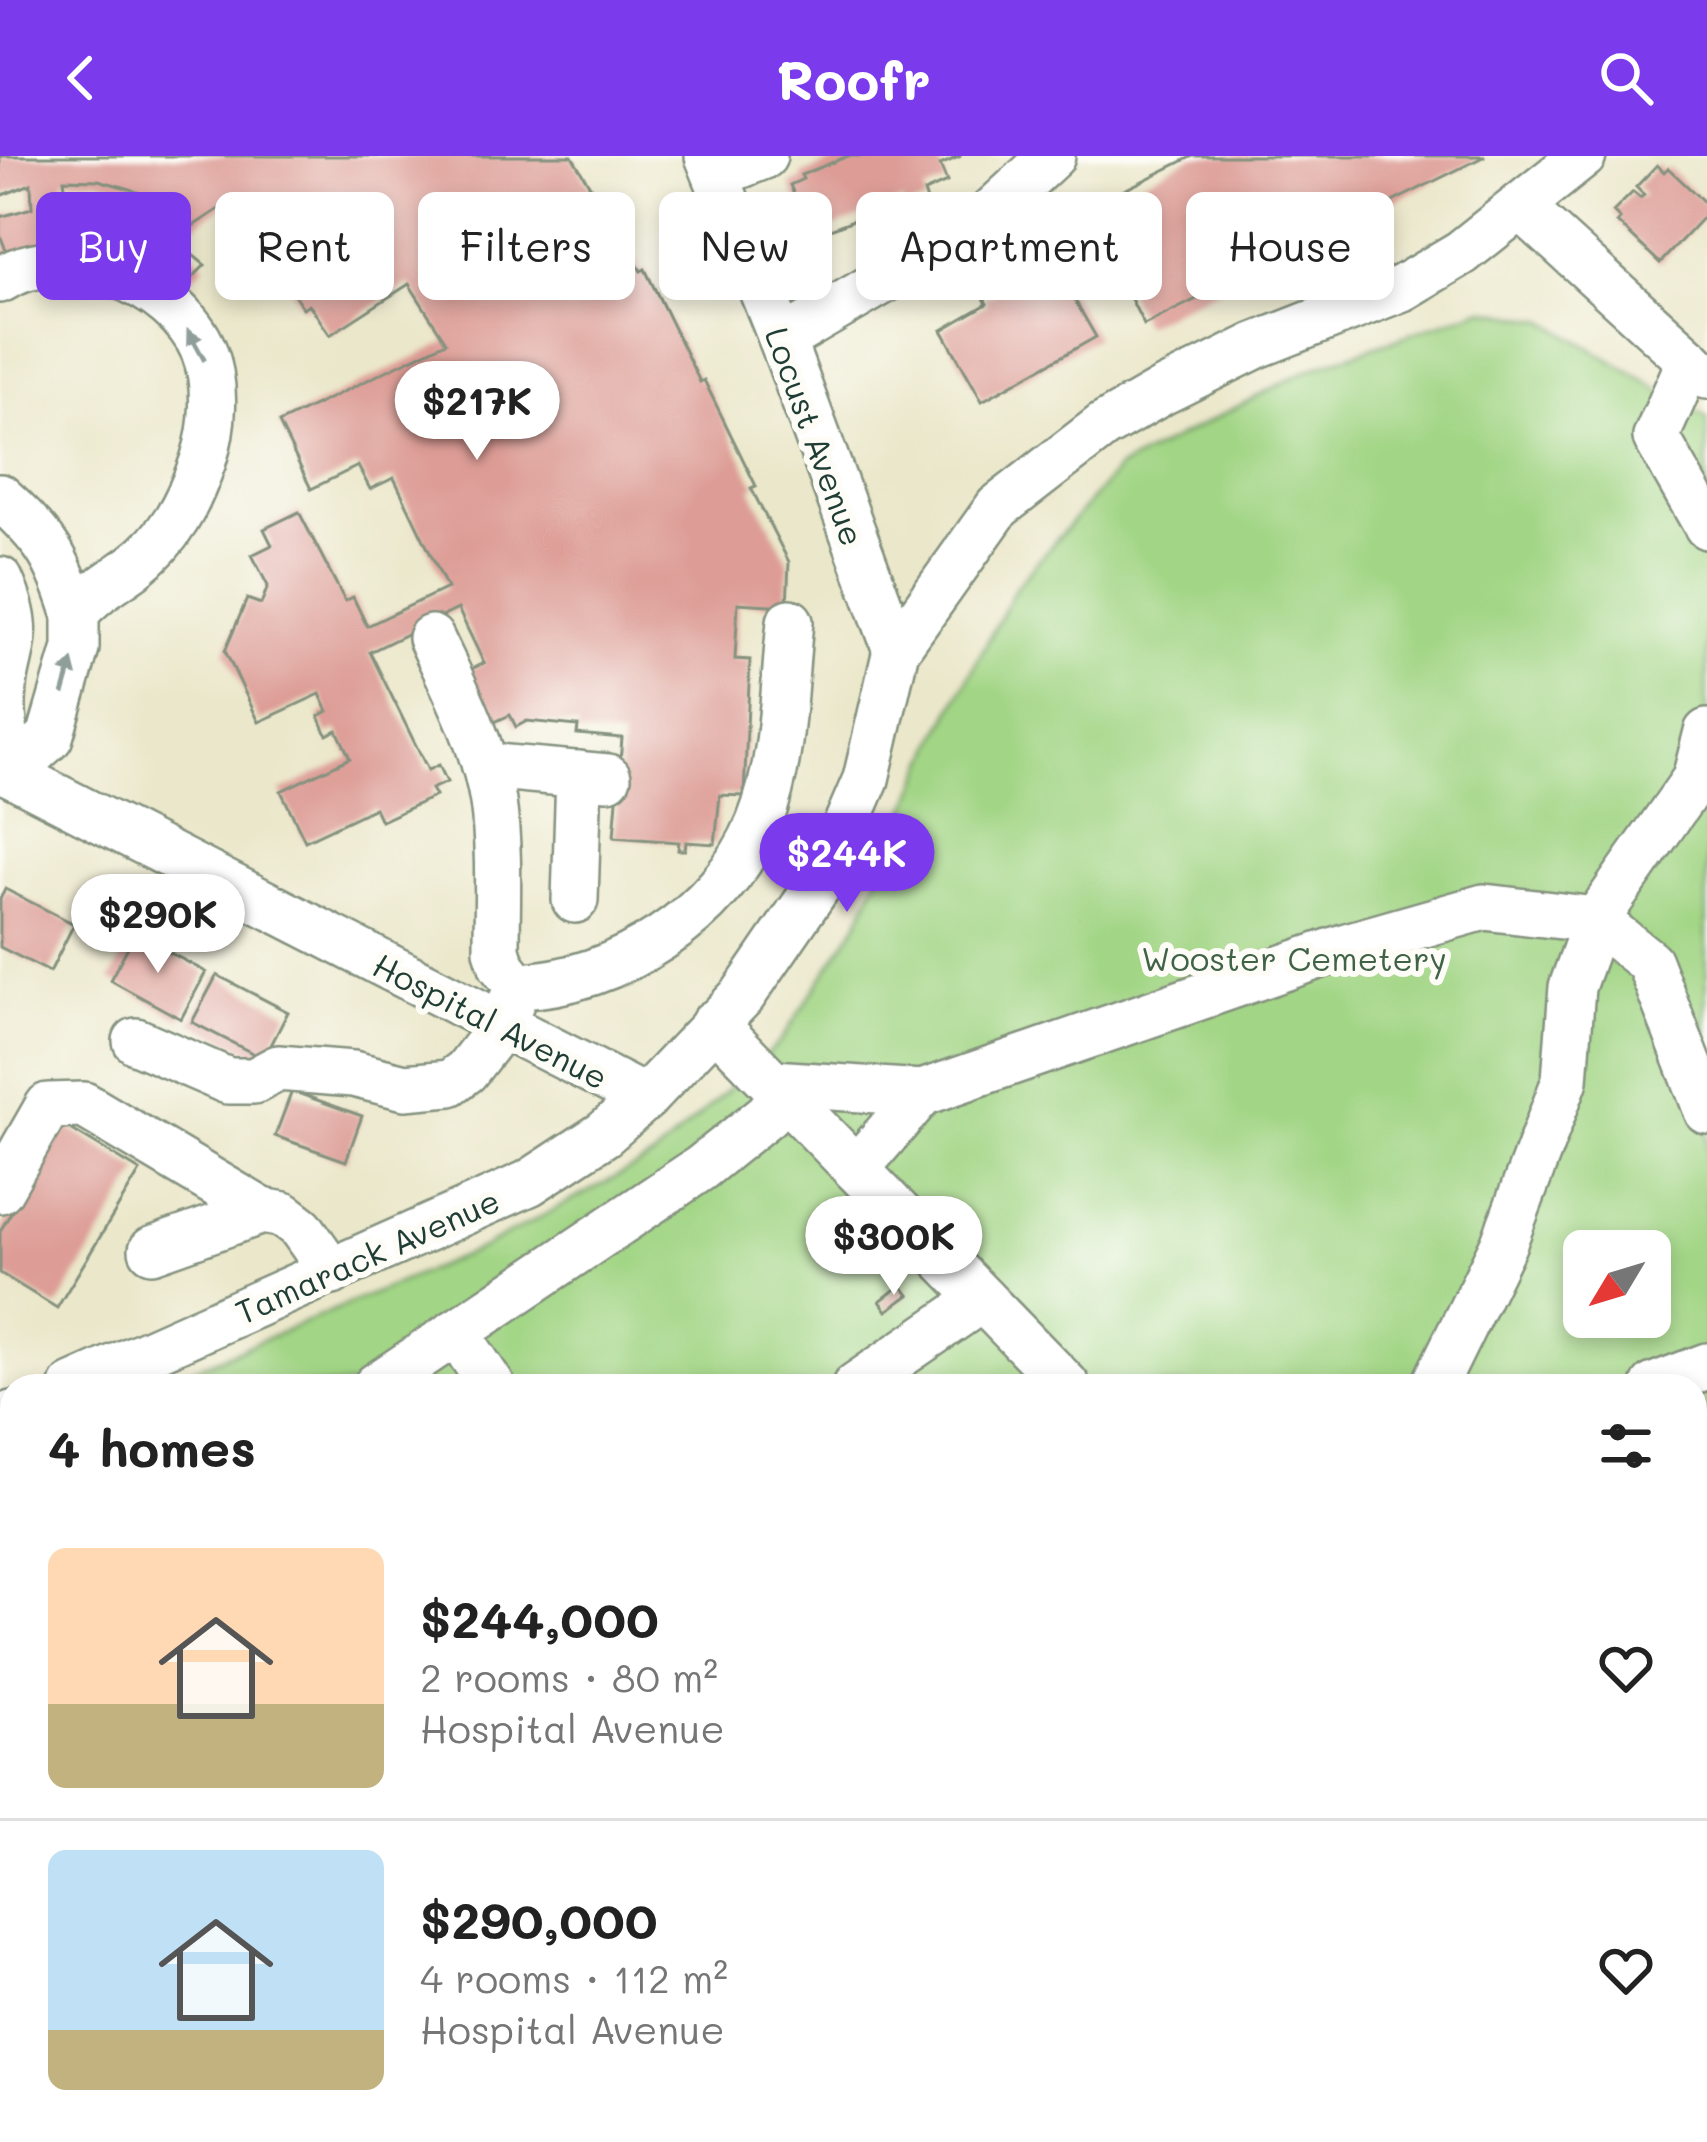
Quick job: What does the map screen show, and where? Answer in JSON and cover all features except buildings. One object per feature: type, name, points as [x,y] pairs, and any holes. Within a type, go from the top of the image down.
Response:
[{"type":"street","points":[[712,166],[764,156]]},
{"type":"street","points":[[782,340],[974,228],[1052,156]]},
{"type":"street","name":"Hospital Avenue","points":[[5,770],[510,1006],[645,1098],[743,994],[824,877],[866,779],[896,650],[998,507],[1103,426],[1255,346],[1402,287],[1461,253],[1583,156]]},
{"type":"street","name":"Locust Avenue","points":[[712,166],[896,650]]},
{"type":"street","points":[[1522,208],[1698,368],[1656,437],[1707,526]]},
{"type":"street","points":[[0,280],[70,261],[133,278],[176,313],[203,350],[214,396],[205,455],[184,511],[165,538],[132,568],[95,590],[76,616]]},
{"type":"street","points":[[0,496],[43,537],[62,570],[76,616],[76,648],[50,737],[5,770]]},
{"type":"street","points":[[0,580],[14,610],[16,638],[2,705],[5,770]]},
{"type":"street","points":[[136,1041],[228,1081],[254,1081],[278,1068],[353,1074],[405,1087],[450,1082],[466,1071],[510,1006],[550,985],[630,955],[677,928],[720,886],[758,825],[775,767],[790,622]]},
{"type":"street","points":[[431,638],[469,720],[494,805],[497,950],[510,1006]]},
{"type":"street","points":[[1440,1374],[1503,1245],[1565,1080],[1572,987],[1596,920],[1696,779],[1707,732]]},
{"type":"street","points":[[485,766],[594,776],[574,900]]},
{"type":"street","points":[[778,1089],[922,1093],[1347,946],[1484,907],[1596,920],[1649,962],[1707,1111]]},
{"type":"street","points":[[714,1023],[1054,1374]]},
{"type":"street","points":[[394,1374],[701,1168],[767,1115],[778,1089]]},
{"type":"street","points":[[856,1169],[922,1093]]},
{"type":"street","name":"Tamarack Avenue","points":[[100,1374],[549,1172],[645,1098]]},
{"type":"street","points":[[0,1190],[48,1106],[85,1106],[262,1211],[284,1215],[301,1228],[332,1272]]},
{"type":"street","points":[[152,1250],[262,1211]]},
{"type":"street","points":[[873,1374],[982,1299]]},
{"type":"street","points":[[456,1332],[484,1374]]},
{"type":"green space","name":"Wooster Cemetery","points":[[1482,309],[1544,320],[1707,418],[1707,1374],[182,1374],[482,1248],[654,1157],[780,1042],[859,921],[939,734],[1017,585],[1119,468],[1308,370]]}]
